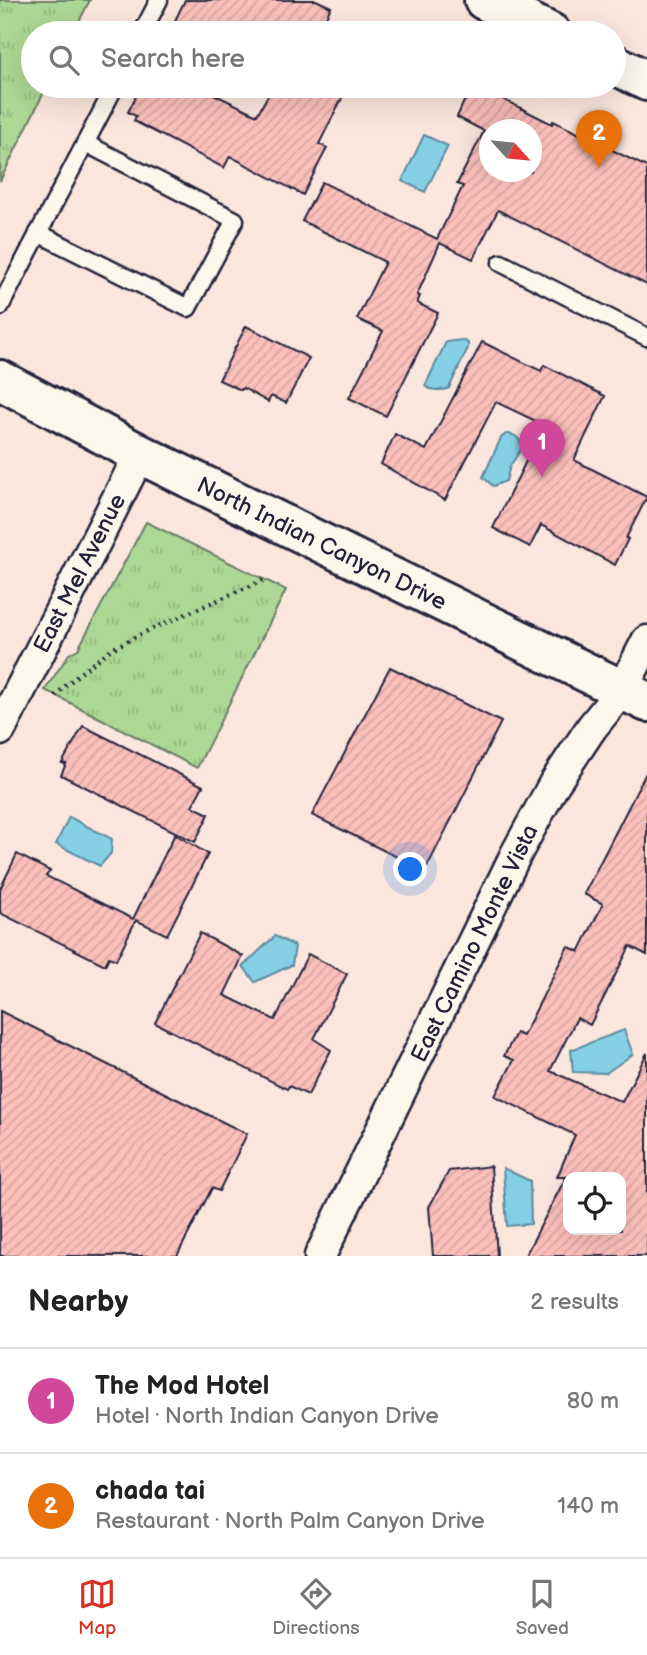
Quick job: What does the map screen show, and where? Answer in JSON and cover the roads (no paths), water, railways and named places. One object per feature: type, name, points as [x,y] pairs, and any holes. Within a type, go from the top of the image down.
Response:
[{"type":"main road","points":[[484,0],[527,21]]},
{"type":"main road","points":[[626,70],[647,81]]},
{"type":"main road","name":"North Indian Canyon Drive","points":[[0,380],[140,454],[634,696]]},
{"type":"street","name":"East Mel Avenue","points":[[0,730],[140,454]]},
{"type":"street","name":"East Camino Monte Vista","points":[[320,1256],[516,854],[554,784],[592,727],[634,696],[647,641]]},
{"type":"lane","points":[[148,21],[159,0]]},
{"type":"lane","points":[[0,307],[108,98]]},
{"type":"lane","points":[[38,233],[188,308],[235,220],[85,142]]},
{"type":"lane","points":[[500,263],[647,337]]},
{"type":"water","points":[[424,135],[448,146],[425,192],[402,181]]},
{"type":"water","points":[[462,340],[468,343],[468,348],[449,388],[437,390],[425,386],[446,342]]},
{"type":"water","points":[[506,434],[517,437],[522,448],[510,466],[506,481],[493,486],[483,477],[501,438]]},
{"type":"water","points":[[69,817],[112,839],[111,853],[100,866],[56,844]]},
{"type":"water","points":[[275,936],[295,946],[292,965],[255,982],[243,966]]},
{"type":"water","points":[[624,1030],[633,1054],[606,1073],[573,1072],[571,1050]]},
{"type":"water","points":[[503,1168],[530,1181],[531,1224],[507,1226]]},
{"type":"place","name":"chada tai","points":[[599,168]]},
{"type":"place","name":"The Mod Hotel","points":[[542,477]]}]
